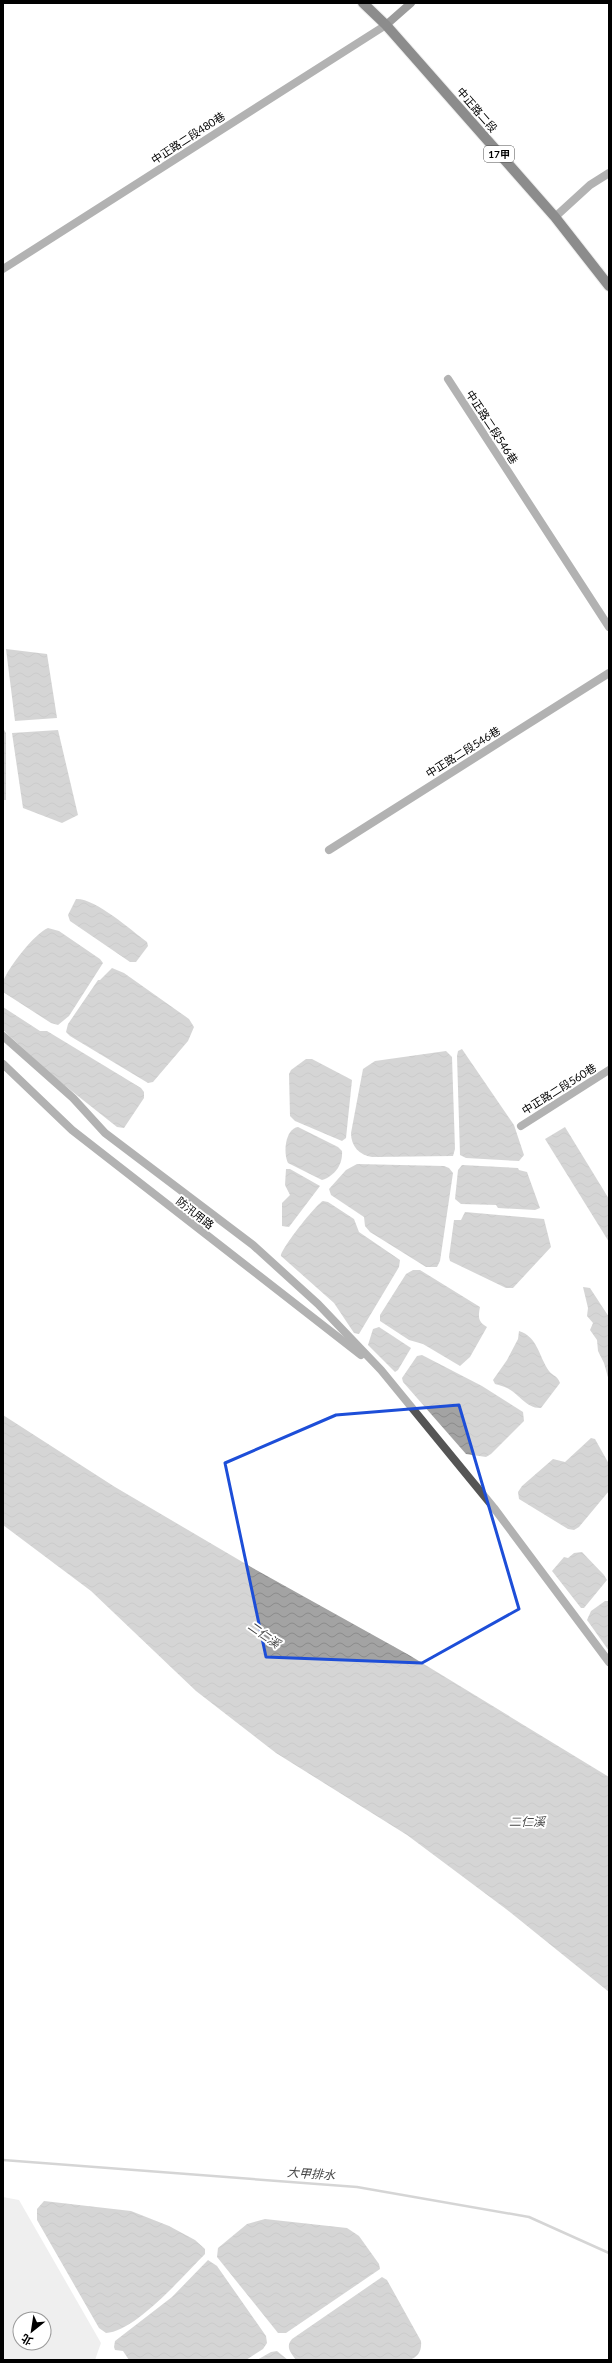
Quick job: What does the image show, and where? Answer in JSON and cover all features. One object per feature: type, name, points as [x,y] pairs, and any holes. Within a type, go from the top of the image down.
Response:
[{"type":"main road","name":"中正路二段","points":[[363,3],[386,25],[555,217],[609,286]]},
{"type":"main road","name":"中正路二段","points":[[371,3],[386,25]]},
{"type":"street","points":[[386,25],[411,3]]},
{"type":"street","name":"中正路二段480巷","points":[[3,269],[386,25]]},
{"type":"street","points":[[555,217],[590,185],[609,173]]},
{"type":"street","name":"中正路二段546巷","points":[[448,379],[609,628]]},
{"type":"street","name":"中正路二段546巷","points":[[329,850],[609,673]]},
{"type":"street","points":[[3,1036],[73,1098],[105,1133],[253,1245],[318,1304],[381,1370],[494,1508],[609,1662]]},
{"type":"street","name":"防汛用路","points":[[3,1064],[72,1130],[296,1307],[381,1370]]},
{"type":"street","name":"中正路二段560巷","points":[[521,1126],[609,1070]]},
{"type":"highlighted area","points":[[459,1405],[519,1609],[422,1663],[266,1657],[225,1463],[336,1415]]},
{"type":"shaded area","points":[[3,2197],[19,2200],[101,2343],[95,2360],[3,2360]]},
{"type":"water","points":[[6,649],[47,654],[57,718],[15,721]]},
{"type":"water","points":[[3,728],[6,733],[6,800],[3,800]]},
{"type":"water","points":[[58,730],[78,815],[62,823],[23,808],[12,733]]},
{"type":"water","points":[[76,899],[84,900],[103,909],[147,942],[148,946],[136,962],[130,962],[70,921],[68,915]]},
{"type":"water","points":[[48,928],[59,931],[100,959],[103,963],[69,1016],[58,1025],[51,1023],[3,992],[3,982],[10,969],[29,944],[42,931]]},
{"type":"water","points":[[112,968],[124,973],[189,1019],[194,1027],[188,1041],[153,1082],[148,1083],[70,1036],[66,1032],[68,1024],[98,980],[100,980]]},
{"type":"water","points":[[3,1007],[40,1031],[47,1031],[141,1088],[144,1092],[144,1098],[124,1128],[117,1127],[54,1077],[3,1030]]},
{"type":"water","points":[[462,1049],[514,1125],[524,1155],[519,1161],[466,1158],[460,1155],[457,1056],[458,1051]]},
{"type":"water","points":[[446,1051],[452,1057],[455,1149],[453,1156],[372,1157],[360,1152],[352,1142],[351,1133],[363,1069],[375,1061]]},
{"type":"water","points":[[306,1059],[312,1059],[352,1080],[346,1138],[342,1141],[295,1121],[290,1116],[289,1074],[291,1070]]},
{"type":"water","points":[[298,1127],[338,1147],[342,1151],[340,1165],[331,1176],[322,1180],[288,1163],[286,1159],[286,1142],[290,1132]]},
{"type":"water","points":[[565,1127],[609,1199],[609,1242],[545,1139]]},
{"type":"water","points":[[357,1164],[444,1166],[449,1168],[453,1173],[440,1261],[437,1267],[426,1267],[370,1232],[365,1226],[364,1217],[331,1195],[329,1189],[346,1170]]},
{"type":"water","points":[[462,1165],[518,1168],[519,1170],[527,1172],[540,1208],[535,1210],[498,1208],[496,1205],[461,1204],[455,1199],[458,1170]]},
{"type":"water","points":[[286,1169],[290,1169],[320,1186],[289,1227],[282,1226],[282,1203],[290,1195],[285,1185]]},
{"type":"water","points":[[323,1201],[328,1202],[354,1219],[359,1232],[400,1260],[399,1267],[359,1334],[354,1333],[334,1303],[281,1256],[286,1245],[299,1227]]},
{"type":"water","points":[[465,1212],[544,1219],[551,1247],[513,1288],[506,1288],[450,1261],[449,1257],[454,1220],[461,1220]]},
{"type":"water","points":[[413,1270],[420,1270],[480,1307],[479,1319],[487,1327],[470,1357],[460,1366],[423,1344],[409,1340],[380,1321],[380,1315],[406,1274]]},
{"type":"water","points":[[583,1287],[590,1288],[609,1317],[609,1381],[604,1363],[598,1351],[597,1340],[590,1330],[593,1323],[587,1316],[588,1308]]},
{"type":"water","points":[[379,1327],[411,1348],[398,1370],[395,1372],[368,1345],[373,1329]]},
{"type":"water","points":[[519,1331],[530,1338],[534,1343],[549,1371],[557,1377],[560,1383],[541,1408],[536,1408],[527,1404],[511,1391],[495,1384],[493,1380],[507,1360],[518,1339]]},
{"type":"water","points":[[422,1355],[482,1386],[523,1412],[524,1421],[491,1454],[486,1457],[466,1454],[403,1382],[402,1378],[417,1356]]},
{"type":"water","name":"二仁溪","points":[[3,1415],[115,1487],[251,1567],[409,1655],[609,1777],[609,1992],[506,1909],[407,1835],[276,1753],[196,1691],[91,1591],[3,1525]]},
{"type":"water","points":[[591,1438],[595,1439],[609,1464],[609,1491],[579,1527],[574,1530],[568,1529],[519,1499],[518,1492],[522,1486],[553,1459],[565,1462]]},
{"type":"water","points":[[582,1552],[607,1580],[584,1608],[581,1608],[552,1571],[564,1557],[568,1558],[574,1553]]},
{"type":"water","points":[[605,1601],[609,1601],[609,1651],[587,1620],[591,1611]]},
{"type":"water","points":[[44,2201],[131,2211],[169,2226],[195,2240],[205,2249],[205,2254],[145,2313],[118,2330],[106,2333],[99,2328],[37,2220],[37,2209]]},
{"type":"water","points":[[265,2219],[347,2228],[359,2236],[379,2264],[380,2269],[286,2333],[278,2333],[217,2257],[218,2248],[247,2224]]},
{"type":"water","points":[[208,2260],[217,2266],[266,2336],[267,2343],[263,2349],[246,2360],[129,2360],[123,2351],[115,2350],[115,2341],[172,2297]]},
{"type":"water","points":[[382,2277],[387,2280],[421,2341],[420,2351],[415,2357],[409,2360],[296,2360],[289,2347],[292,2339]]},
{"type":"water","points":[[277,2351],[288,2360],[257,2360],[271,2352]]},
{"type":"waterway","name":"大甲排水","points":[[3,2160],[357,2187],[529,2217],[609,2253]]}]
